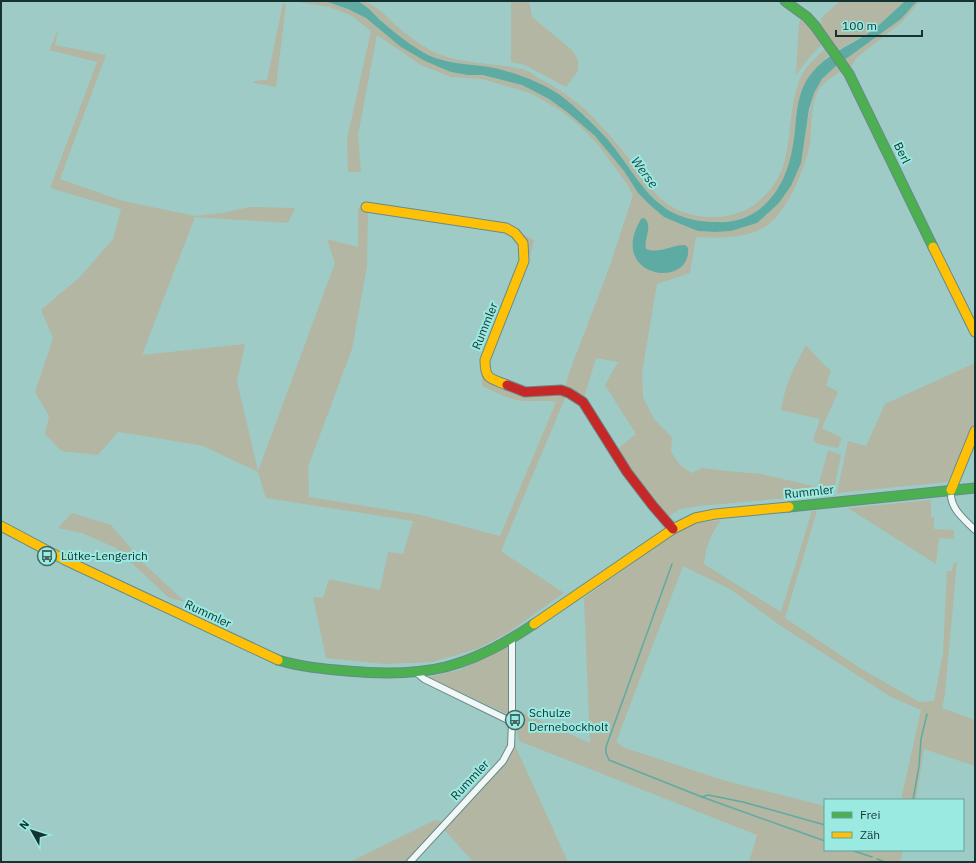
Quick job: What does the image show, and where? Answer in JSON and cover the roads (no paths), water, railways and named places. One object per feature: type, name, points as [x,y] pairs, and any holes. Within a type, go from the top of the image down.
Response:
[{"type":"main road","name":"Berl","points":[[785,1],[809,20],[831,46],[844,66],[975,332]]},
{"type":"main road","name":"Rummler","points":[[366,207],[506,228],[515,233],[523,243],[524,260],[485,360],[485,372],[489,378],[525,392],[561,390],[570,393],[583,402],[627,472],[673,529]]},
{"type":"main road","points":[[951,490],[975,431]]},
{"type":"main road","name":"Rummler","points":[[1,526],[64,560],[279,660],[306,667],[359,673],[391,675],[418,674],[445,669],[478,658],[512,639],[673,529],[695,518],[715,514],[975,488]]},
{"type":"street","points":[[951,490],[951,500],[956,510],[975,530]]},
{"type":"street","name":"Rummler","points":[[410,862],[503,761],[511,746],[512,639]]},
{"type":"street","points":[[418,674],[424,679],[512,722]]},
{"type":"water","points":[[320,1],[359,2],[368,8],[403,39],[428,55],[462,64],[502,70],[533,80],[552,90],[572,105],[598,129],[652,197],[665,207],[679,215],[696,220],[729,222],[751,215],[761,208],[782,182],[792,152],[799,100],[803,87],[811,74],[830,56],[866,35],[905,1],[917,1],[901,19],[836,66],[822,79],[814,93],[809,109],[801,163],[791,186],[778,204],[757,223],[731,231],[715,232],[698,231],[664,217],[638,193],[624,171],[595,136],[549,99],[522,85],[483,75],[468,75],[451,72],[425,61],[401,47],[366,18],[348,9],[328,2]]},
{"type":"water","points":[[644,218],[648,225],[645,245],[646,249],[661,250],[680,245],[685,245],[688,248],[686,261],[677,269],[666,273],[653,271],[642,265],[634,254],[633,239],[641,219]]},
{"type":"waterway","points":[[672,564],[606,747],[606,753],[609,760],[702,797],[824,841]]},
{"type":"waterway","points":[[913,799],[919,766],[921,739],[927,714]]},
{"type":"waterway","points":[[702,797],[708,795],[743,802],[824,825]]},
{"type":"waterway","points":[[854,851],[872,857]]},
{"type":"waterway","points":[[877,859],[885,862]]},
{"type":"place","name":"Lütke-Lengerich","points":[[47,556]]},
{"type":"place","name":"Schulze Dernebockholt","points":[[515,720]]},
{"type":"water label","name":"Werse","points":[[645,172]]}]
